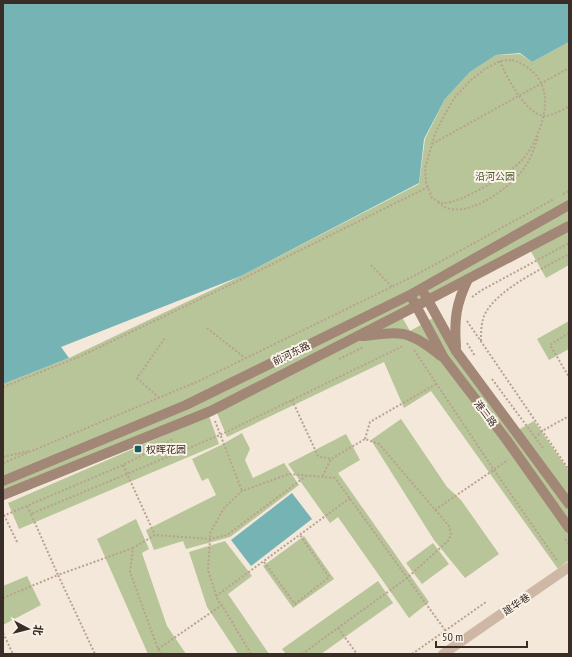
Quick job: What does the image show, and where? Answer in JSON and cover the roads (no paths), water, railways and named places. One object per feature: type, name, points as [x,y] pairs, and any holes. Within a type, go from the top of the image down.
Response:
[{"type":"main road","name":"前河东路","points":[[3,481],[184,406],[410,295],[569,205]]},
{"type":"main road","name":"前河东路","points":[[3,495],[211,411],[569,226]]},
{"type":"main road","points":[[456,351],[455,322],[457,308],[468,279]]},
{"type":"main road","name":"港二路","points":[[422,288],[456,351],[569,504]]},
{"type":"main road","name":"港二路","points":[[410,295],[444,358],[506,439],[569,528]]},
{"type":"main road","points":[[356,337],[390,333],[411,336],[426,344],[444,358]]},
{"type":"street","name":"建华巷","points":[[443,654],[567,569]]},
{"type":"water","points":[[3,3],[569,3],[569,42],[532,62],[520,53],[496,55],[470,72],[445,99],[424,139],[419,183],[241,276],[61,347],[69,358],[3,384]]},
{"type":"water","points":[[292,493],[312,519],[251,566],[231,540]]},
{"type":"place","name":"权晖花园","points":[[138,449]]},
{"type":"park label","name":"沿河公园","points":[[495,176]]}]
